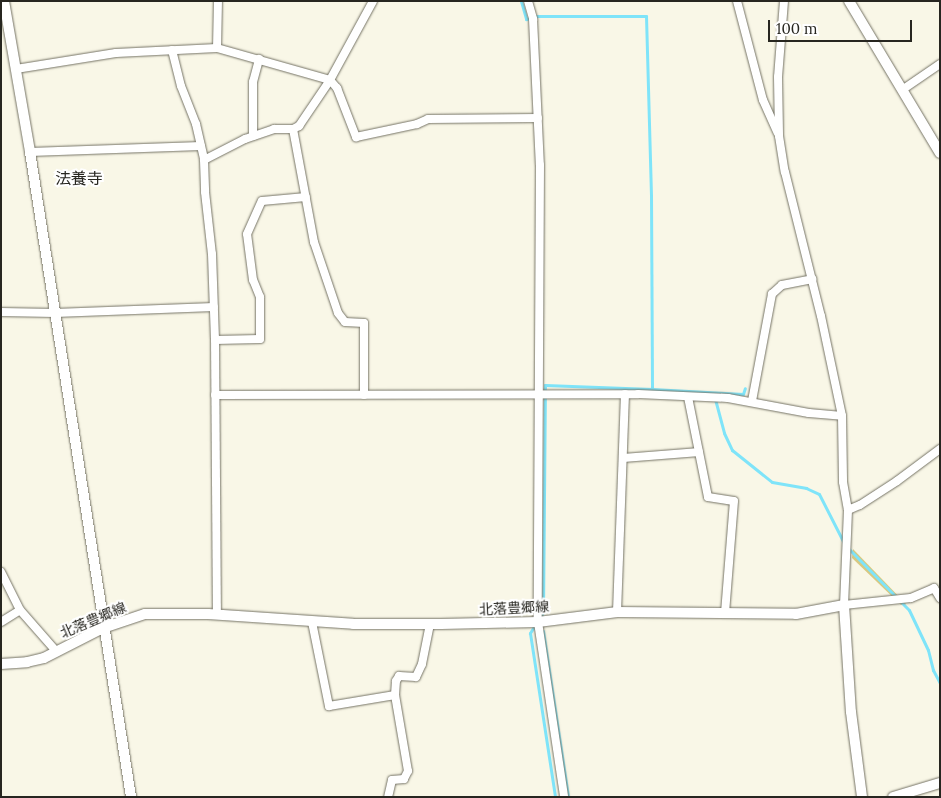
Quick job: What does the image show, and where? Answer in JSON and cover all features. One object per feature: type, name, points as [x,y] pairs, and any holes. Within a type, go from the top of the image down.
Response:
[{"type":"main road","points":[[4,1],[30,152],[103,628],[131,797]]},
{"type":"main road","points":[[849,1],[940,154]]},
{"type":"main road","points":[[844,605],[851,712],[862,797]]},
{"type":"main road","name":"北落豊郷線","points":[[1,664],[27,662],[44,658],[103,628],[145,614],[217,615],[312,622],[430,624],[538,622],[616,612],[796,614],[844,605]]},
{"type":"main road","points":[[893,797],[940,783]]},
{"type":"street","points":[[217,48],[218,1]]},
{"type":"street","points":[[204,160],[253,136],[274,129],[294,129],[305,120],[330,80],[373,1]]},
{"type":"street","points":[[528,1],[533,19],[538,118],[538,622],[564,797]]},
{"type":"street","points":[[737,1],[764,100],[779,136]]},
{"type":"street","points":[[784,1],[778,77],[779,136],[785,172],[829,350],[842,416],[843,482],[848,510],[844,605],[911,598],[937,587],[940,598]]},
{"type":"street","points":[[16,69],[116,53],[217,48],[330,80],[337,88],[356,137],[417,124],[428,119],[538,118]]},
{"type":"street","points":[[172,50],[181,86],[196,124],[204,160],[205,192],[212,254],[215,340],[217,615]]},
{"type":"street","points":[[253,136],[253,82],[259,59]]},
{"type":"street","points":[[902,90],[940,64]]},
{"type":"street","points":[[294,129],[314,242],[338,313],[345,322],[364,323],[364,395]]},
{"type":"street","points":[[30,152],[201,146]]},
{"type":"street","points":[[215,340],[260,339],[260,297],[253,280],[246,234],[262,201],[306,197]]},
{"type":"street","points":[[752,401],[772,294],[782,285],[812,280]]},
{"type":"street","points":[[1,312],[54,313],[214,307]]},
{"type":"street","points":[[616,612],[624,458],[625,394]]},
{"type":"street","points":[[215,395],[625,394],[688,396],[752,401],[842,416]]},
{"type":"street","points":[[688,396],[708,497],[734,501],[725,614]]},
{"type":"street","points":[[848,510],[860,505],[897,481],[940,449]]},
{"type":"street","points":[[624,458],[699,452]]},
{"type":"street","points":[[1,572],[20,610],[56,651]]},
{"type":"street","points":[[1,622],[20,610]]},
{"type":"street","points":[[312,622],[329,706],[395,695]]},
{"type":"street","points":[[388,797],[392,780],[404,779],[408,771],[395,695],[396,680],[399,676],[416,677],[422,664],[430,624]]},
{"type":"shaded area","points":[[853,549],[906,604],[901,605],[852,558]]},
{"type":"waterway","points":[[521,1],[526,19],[537,16],[646,16],[651,196],[652,389],[743,394],[745,388]]},
{"type":"waterway","points":[[541,616],[543,612],[545,385],[652,389]]},
{"type":"waterway","points":[[715,399],[724,433],[732,450],[772,482],[806,488],[819,494],[844,543]]},
{"type":"waterway","points":[[848,548],[909,610],[928,650],[933,670],[940,683]]},
{"type":"waterway","points":[[536,623],[530,633],[555,797]]},
{"type":"waterway","points":[[543,631],[568,797]]},
{"type":"district","name":"法養寺","points":[[79,178]]}]
